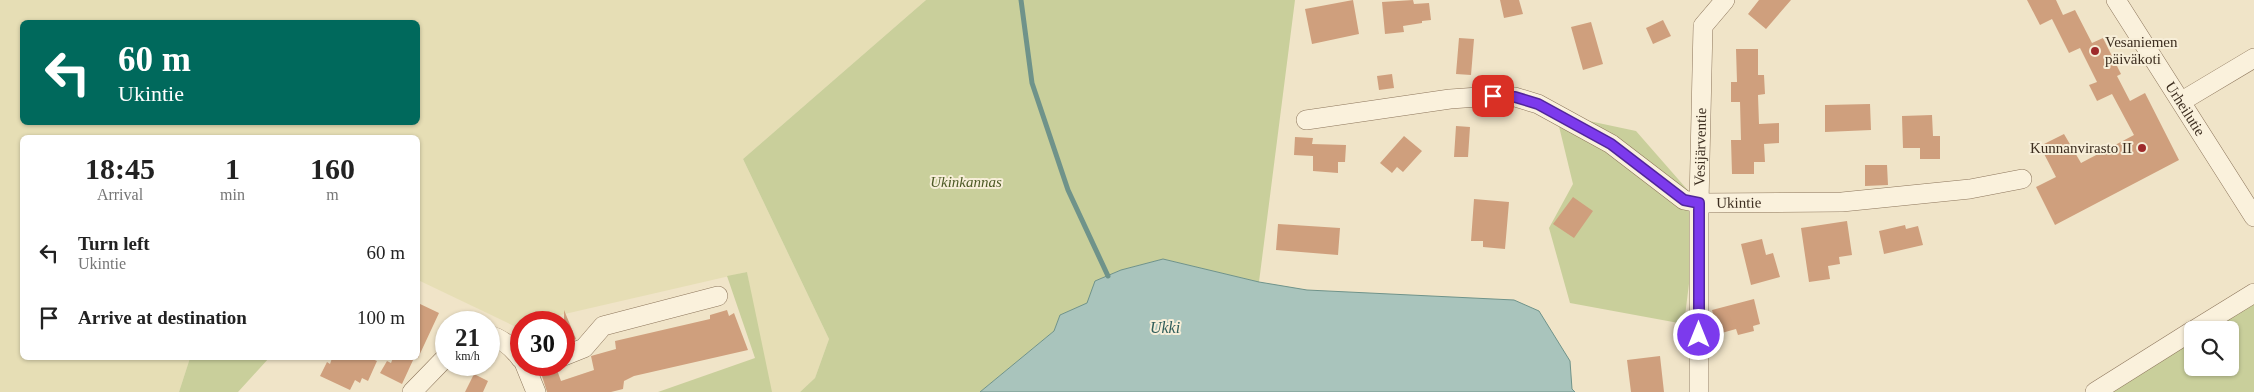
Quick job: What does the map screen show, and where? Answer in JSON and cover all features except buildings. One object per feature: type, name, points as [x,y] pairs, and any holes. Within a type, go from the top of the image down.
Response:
[{"type":"street","name":"Vesijärventie","points":[[1699,392],[1699,203],[1704,26],[1725,0]]},
{"type":"street","name":"Urheilutie","points":[[2116,0],[2253,213]]},
{"type":"street","points":[[2182,101],[2254,58]]},
{"type":"street","name":"Ukintie","points":[[1306,120],[1450,98],[1515,97],[1538,104],[1611,144],[1684,200],[1699,203],[1842,202],[1970,189],[2022,180]]},
{"type":"street","points":[[2208,321],[2254,293]]},
{"type":"street","points":[[575,352],[584,348],[603,326],[718,296]]},
{"type":"street","points":[[2095,392],[2184,336]]},
{"type":"street","points":[[412,392],[435,368]]},
{"type":"street","points":[[531,376],[536,392]]},
{"type":"shaded area","points":[[0,0],[926,0],[743,159],[829,339],[815,378],[800,392],[768,392],[747,272],[575,312],[510,311],[510,324],[500,319],[500,311],[483,311],[420,281],[420,135],[20,135],[20,360],[189,360],[179,392],[0,392]]},
{"type":"green space","name":"Ukinkannas","points":[[926,0],[1295,0],[1259,282],[1163,259],[1121,270],[1095,281],[1088,303],[1060,315],[1054,331],[980,392],[800,392],[815,378],[829,339],[743,159]]},
{"type":"green space","points":[[1556,114],[1636,131],[1699,203],[1684,324],[1570,303],[1549,228],[1573,184]]},
{"type":"green space","points":[[747,272],[772,392],[658,392],[755,358],[727,276]]},
{"type":"green space","points":[[2254,298],[2254,392],[2108,392],[2184,340],[2184,376],[2239,376],[2239,321],[2217,321]]},
{"type":"green space","points":[[189,360],[267,360],[238,392],[179,392]]},
{"type":"water","name":"Ukki","points":[[1163,259],[1259,282],[1307,290],[1514,300],[1539,311],[1570,361],[1572,389],[1575,392],[980,392],[1054,331],[1060,315],[1087,303],[1095,281],[1121,270]]},
{"type":"waterway","points":[[1021,0],[1032,83],[1068,190],[1108,276]]},
{"type":"place","name":"Vesaniemen päiväkoti","points":[[2095,51]]},
{"type":"place","name":"Kunnanvirasto II","points":[[2142,148]]},
{"type":"route","points":[[1493,96],[1515,97],[1538,104],[1611,144],[1684,200],[1699,203],[1699,335]]}]
